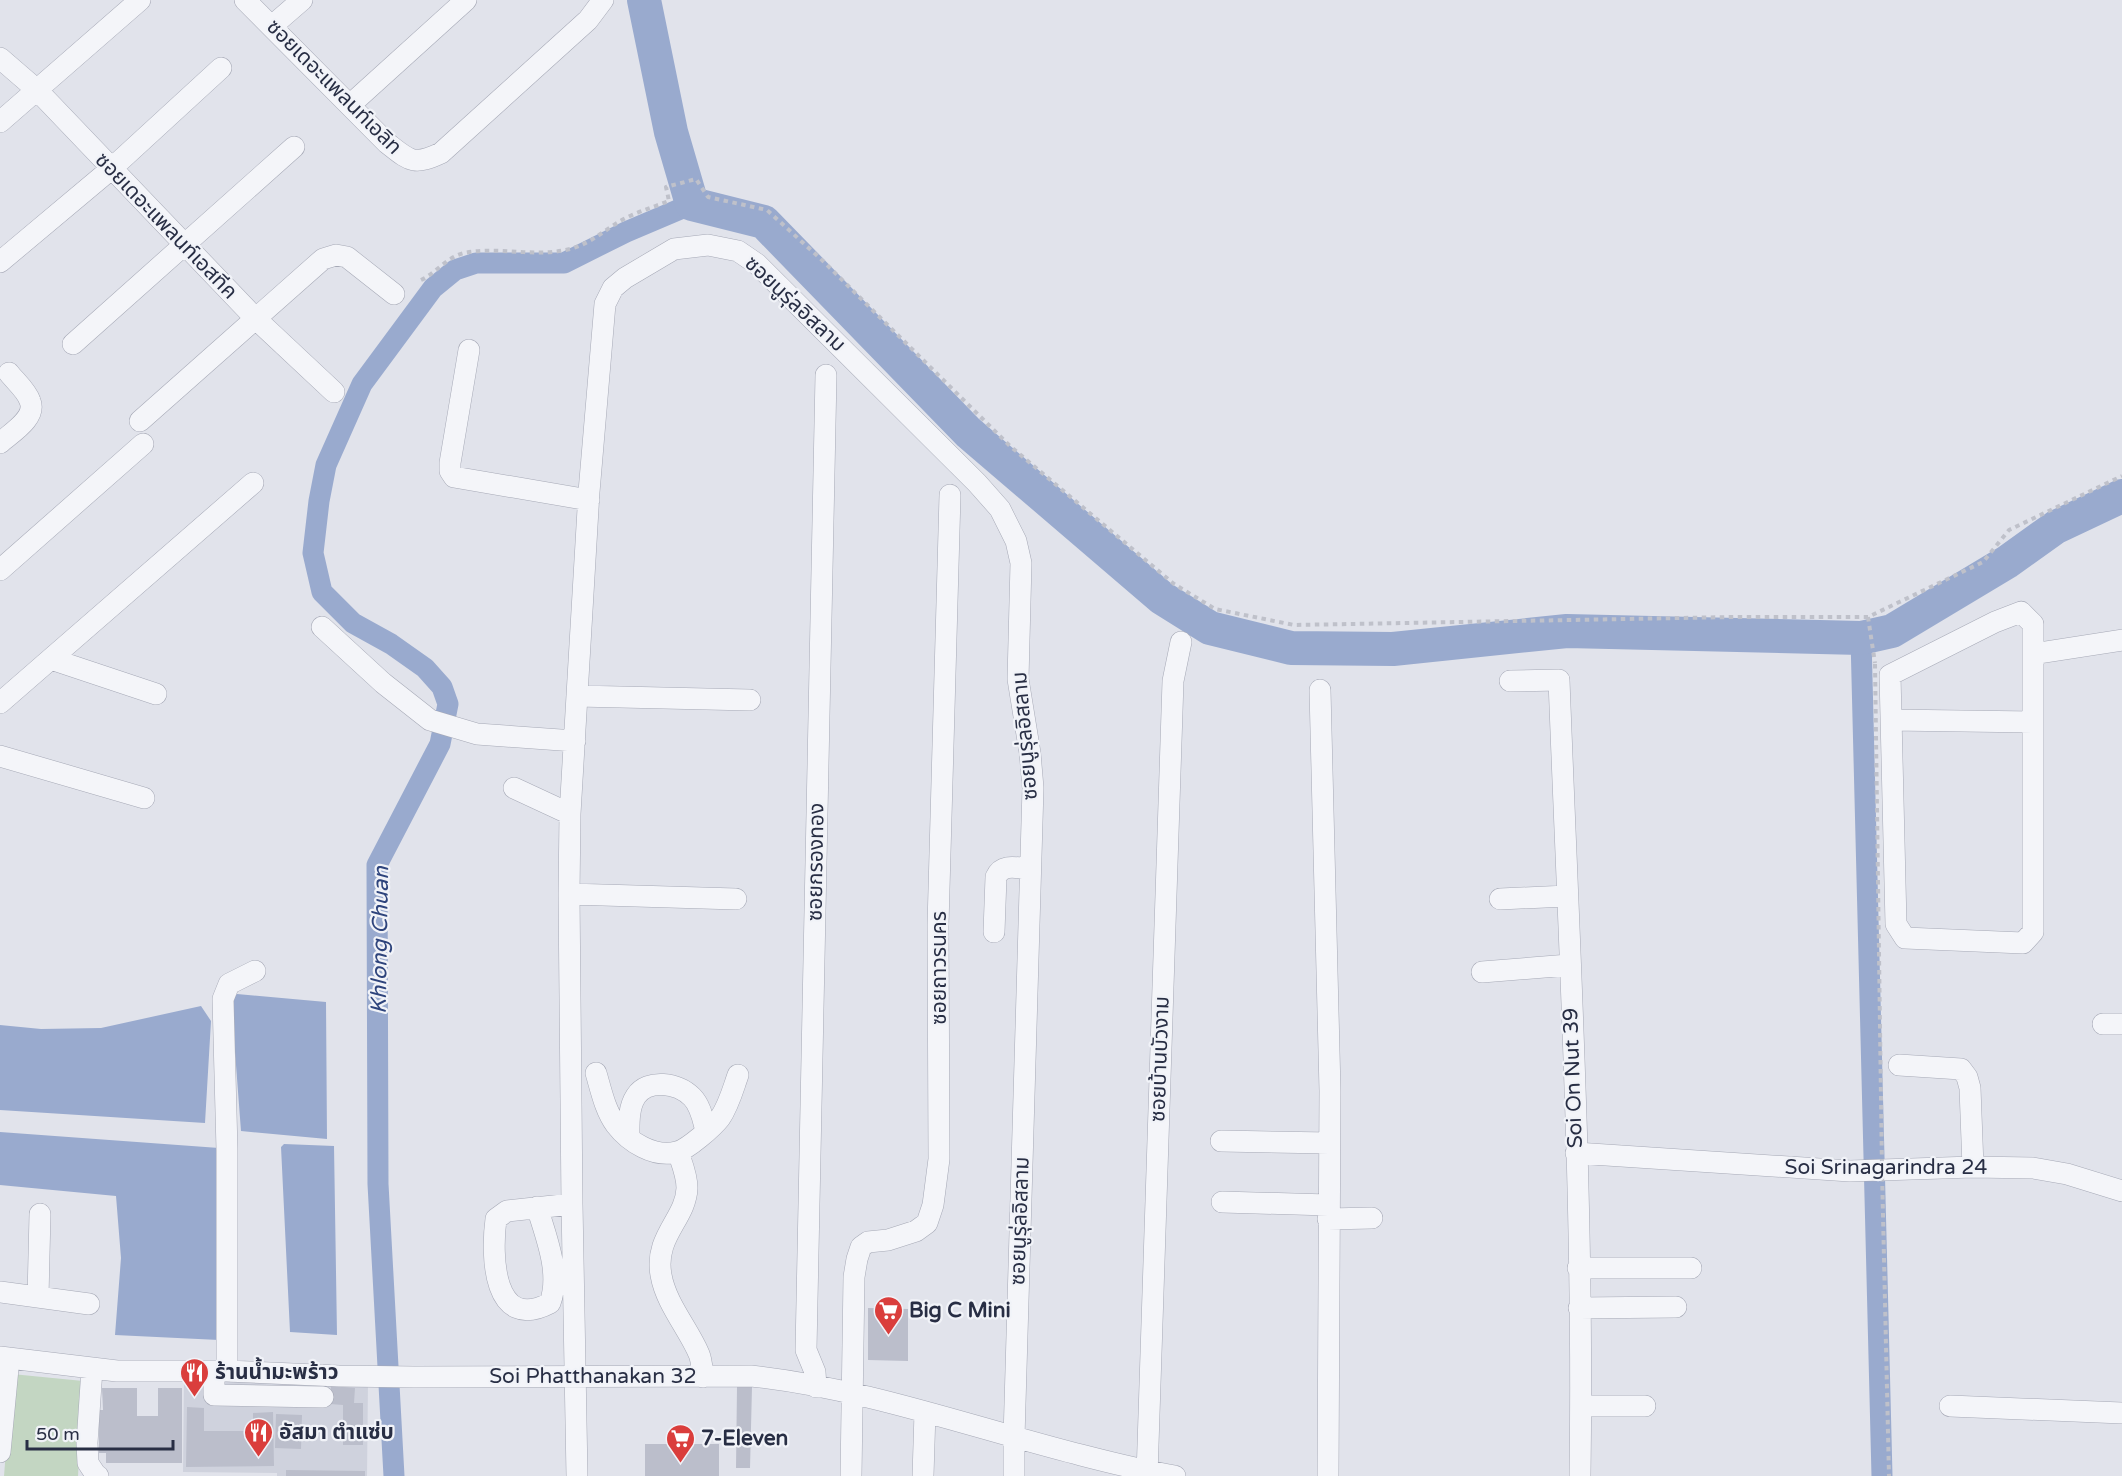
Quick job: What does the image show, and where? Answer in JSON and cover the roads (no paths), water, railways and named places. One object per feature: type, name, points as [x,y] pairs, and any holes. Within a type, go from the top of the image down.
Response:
[{"type":"street","points":[[0,122],[140,0]]},
{"type":"street","name":"ซอยเดอะแพลนท์เอลิท","points":[[245,0],[387,143],[408,160],[418,161],[441,153],[588,20],[603,0]]},
{"type":"street","points":[[272,26],[302,0]]},
{"type":"street","points":[[350,105],[466,0]]},
{"type":"street","name":"ซอยเดอะแพลนท์เอสทีค","points":[[0,58],[37,90],[111,170],[256,319],[334,392]]},
{"type":"street","points":[[0,262],[111,170],[221,68]]},
{"type":"street","points":[[73,344],[294,147]]},
{"type":"street","name":"ซอยนูรุ่ลอิสลาม","points":[[589,500],[605,304],[613,288],[625,278],[674,249],[708,244],[738,251],[757,264],[961,467],[1000,509],[1016,541],[1021,563],[1018,679],[1033,788],[1014,1476]]},
{"type":"street","points":[[141,421],[323,259],[336,255],[347,257],[394,294]]},
{"type":"street","points":[[469,350],[450,463],[450,471],[454,477],[589,500],[570,814],[569,894],[577,1476]]},
{"type":"street","points":[[0,443],[29,415],[31,408],[30,400],[9,373]]},
{"type":"street","name":"ซอยกรองทอง","points":[[816,1387],[812,1362],[806,1350],[826,375]]},
{"type":"street","points":[[0,570],[143,444]]},
{"type":"street","points":[[0,703],[253,483]]},
{"type":"street","name":"ซอยถาวรนคร","points":[[851,1392],[854,1277],[859,1253],[868,1242],[916,1231],[927,1223],[933,1205],[939,1159],[938,925],[950,495]]},
{"type":"street","points":[[2021,612],[2033,624],[2033,654],[2033,932],[2023,944],[1905,938],[1896,924],[1890,675],[1995,622],[2021,612]]},
{"type":"street","points":[[322,627],[383,683],[430,720],[477,734],[574,741]]},
{"type":"street","points":[[2033,654],[2122,640]]},
{"type":"street","name":"ซอยบ้านบัวงาม","points":[[1147,1474],[1173,681],[1181,642]]},
{"type":"street","points":[[51,660],[156,694]]},
{"type":"street","name":"Soi On Nut 39","points":[[1510,681],[1559,680],[1576,1152],[1581,1406],[1580,1476]]},
{"type":"street","points":[[1320,690],[1328,996],[1328,1476]]},
{"type":"street","points":[[577,696],[750,700]]},
{"type":"street","points":[[1891,720],[2033,722]]},
{"type":"street","points":[[0,756],[144,798]]},
{"type":"street","points":[[514,788],[570,814]]},
{"type":"street","points":[[993,932],[996,877],[999,871],[1004,868],[1030,869]]},
{"type":"street","points":[[569,894],[736,899]]},
{"type":"street","points":[[1500,899],[1567,896]]},
{"type":"street","points":[[1482,972],[1569,965]]},
{"type":"street","points":[[255,971],[229,984],[223,999],[227,1150],[220,1371],[214,1395],[323,1397]]},
{"type":"street","points":[[1899,1065],[1961,1070],[1967,1077],[1970,1088],[1973,1167]]},
{"type":"street","points":[[596,1073],[607,1108],[615,1124],[639,1145],[654,1151],[678,1152],[722,1116],[738,1075]]},
{"type":"street","points":[[629,1137],[632,1105],[636,1095],[650,1085],[672,1086],[692,1097],[700,1109],[706,1131]]},
{"type":"street","points":[[1221,1141],[1329,1143]]},
{"type":"street","points":[[678,1152],[686,1174],[687,1190],[683,1205],[668,1232],[660,1256],[661,1276],[668,1297],[700,1356],[703,1377]]},
{"type":"street","name":"Soi Srinagarindra 24","points":[[1576,1152],[1850,1171],[1973,1167],[2033,1168],[2067,1174],[2122,1191]]},
{"type":"street","points":[[1222,1202],[1372,1218]]},
{"type":"street","points":[[537,1207],[548,1242],[554,1274],[554,1292],[550,1303],[537,1310],[521,1310],[509,1305],[501,1290],[495,1259],[496,1219],[507,1211],[537,1207],[572,1204]]},
{"type":"street","points":[[38,1297],[40,1214]]},
{"type":"street","points":[[1578,1268],[1691,1268]]},
{"type":"street","points":[[0,1292],[89,1304]]},
{"type":"street","points":[[1579,1308],[1676,1307]]},
{"type":"street","points":[[784,1379],[793,1361],[806,1350]]},
{"type":"street","points":[[0,1452],[5,1357]]},
{"type":"street","name":"Soi Phatthanakan 32","points":[[5,1357],[117,1371],[220,1371],[414,1377],[751,1376],[784,1379],[851,1392],[1147,1474],[1175,1476]]},
{"type":"street","points":[[92,1369],[87,1443],[88,1463],[99,1476]]},
{"type":"street","points":[[851,1392],[851,1476]]},
{"type":"street","points":[[1581,1406],[1645,1406]]},
{"type":"street","points":[[1950,1406],[2122,1413]]},
{"type":"street","points":[[923,1476],[925,1412]]},
{"type":"water","points":[[237,994],[326,1002],[327,1139],[241,1131],[231,999]]},
{"type":"water","points":[[201,1006],[211,1021],[205,1123],[0,1110],[0,1025],[41,1029],[101,1028]]},
{"type":"water","points":[[0,1132],[219,1148],[219,1340],[115,1335],[121,1258],[116,1196],[0,1185]]},
{"type":"water","points":[[284,1144],[334,1146],[337,1335],[290,1332],[281,1147]]},
{"type":"waterway","points":[[644,0],[671,132],[692,204],[764,222],[968,432],[1162,598],[1210,628],[1291,648],[1393,649],[1567,631],[1861,638],[1892,631],[2007,562],[2056,527],[2122,496]]},
{"type":"waterway","name":"Khlong Chuan","points":[[394,1476],[378,1184],[377,865],[440,744],[448,704],[442,687],[425,668],[391,644],[353,623],[322,592],[313,553],[326,465],[362,384],[433,288],[455,270],[476,263],[564,263],[626,232],[692,204]]},
{"type":"waterway","points":[[1861,638],[1882,1476]]},
{"type":"place","name":"Big C Mini","points":[[888,1336]]},
{"type":"place","name":"ร้านน้ำมะพร้าว","points":[[194,1398]]},
{"type":"place","name":"อัสมา ตำแซ่บ","points":[[258,1458]]},
{"type":"place","name":"7-Eleven","points":[[680,1464]]}]
